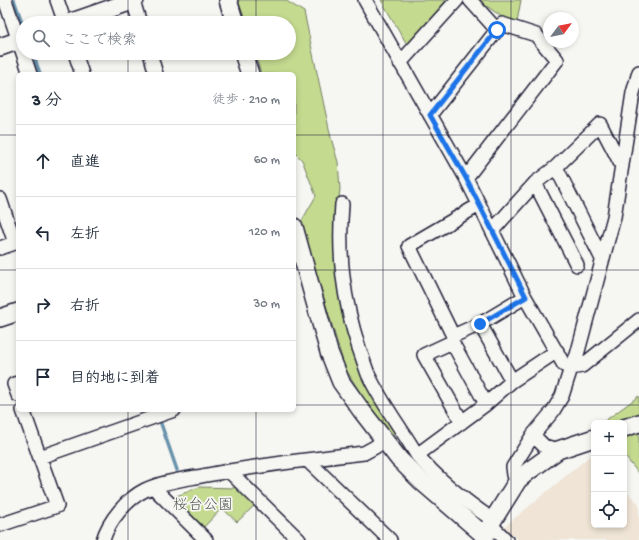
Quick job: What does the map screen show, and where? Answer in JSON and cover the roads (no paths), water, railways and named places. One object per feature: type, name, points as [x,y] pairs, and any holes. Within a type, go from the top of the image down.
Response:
[{"type":"street","points":[[5,0],[16,27]]},
{"type":"street","points":[[57,0],[63,16]]},
{"type":"street","points":[[88,16],[133,0],[138,16]]},
{"type":"street","points":[[228,0],[233,16]]},
{"type":"street","points":[[365,0],[466,178],[526,297],[564,365],[571,368],[582,366],[618,335],[639,320]]},
{"type":"street","points":[[400,63],[457,0]]},
{"type":"street","points":[[470,0],[497,30]]},
{"type":"street","points":[[430,115],[502,24],[536,35],[557,60],[466,178]]},
{"type":"street","points":[[0,47],[16,41]]},
{"type":"street","points":[[26,60],[29,72]]},
{"type":"street","points":[[77,60],[81,72]]},
{"type":"street","points":[[152,60],[155,72]]},
{"type":"street","points":[[246,60],[249,72]]},
{"type":"street","points":[[518,480],[514,475],[513,467],[533,435],[553,411],[562,396],[577,355],[614,217],[634,93],[639,72]]},
{"type":"street","points":[[492,231],[535,183],[556,167],[600,124],[622,166]]},
{"type":"street","points":[[556,167],[602,259]]},
{"type":"street","points":[[535,183],[577,265]]},
{"type":"street","points":[[0,199],[16,242],[0,248]]},
{"type":"street","points":[[342,204],[340,262],[347,305],[353,329],[368,373],[417,455],[461,498],[488,530]]},
{"type":"street","points":[[479,206],[409,246],[452,339],[486,404]]},
{"type":"street","points":[[296,234],[329,352],[341,382],[399,459],[421,481],[488,530],[506,540]]},
{"type":"street","points":[[462,422],[424,355],[526,297]]},
{"type":"street","points":[[0,318],[16,313]]},
{"type":"street","points":[[480,324],[512,381]]},
{"type":"street","points":[[417,455],[486,404],[512,381],[557,351]]},
{"type":"street","points":[[0,525],[57,506],[24,412]]},
{"type":"street","points":[[40,457],[148,415],[169,412]]},
{"type":"street","points":[[627,427],[639,423]]},
{"type":"street","points":[[533,435],[544,446],[558,450]]},
{"type":"street","points":[[488,530],[518,480],[558,450],[591,439]]},
{"type":"street","points":[[106,538],[119,512],[134,498],[145,490],[153,487],[229,471],[364,453],[384,440]]},
{"type":"street","points":[[307,460],[390,540]]},
{"type":"street","points":[[229,471],[299,540]]},
{"type":"street","points":[[153,487],[206,540]]},
{"type":"waterway","points":[[14,0],[20,16]]},
{"type":"waterway","points":[[35,60],[39,72]]},
{"type":"waterway","points":[[159,418],[177,470]]},
{"type":"park label","name":"桜台公園","points":[[203,504]]}]
